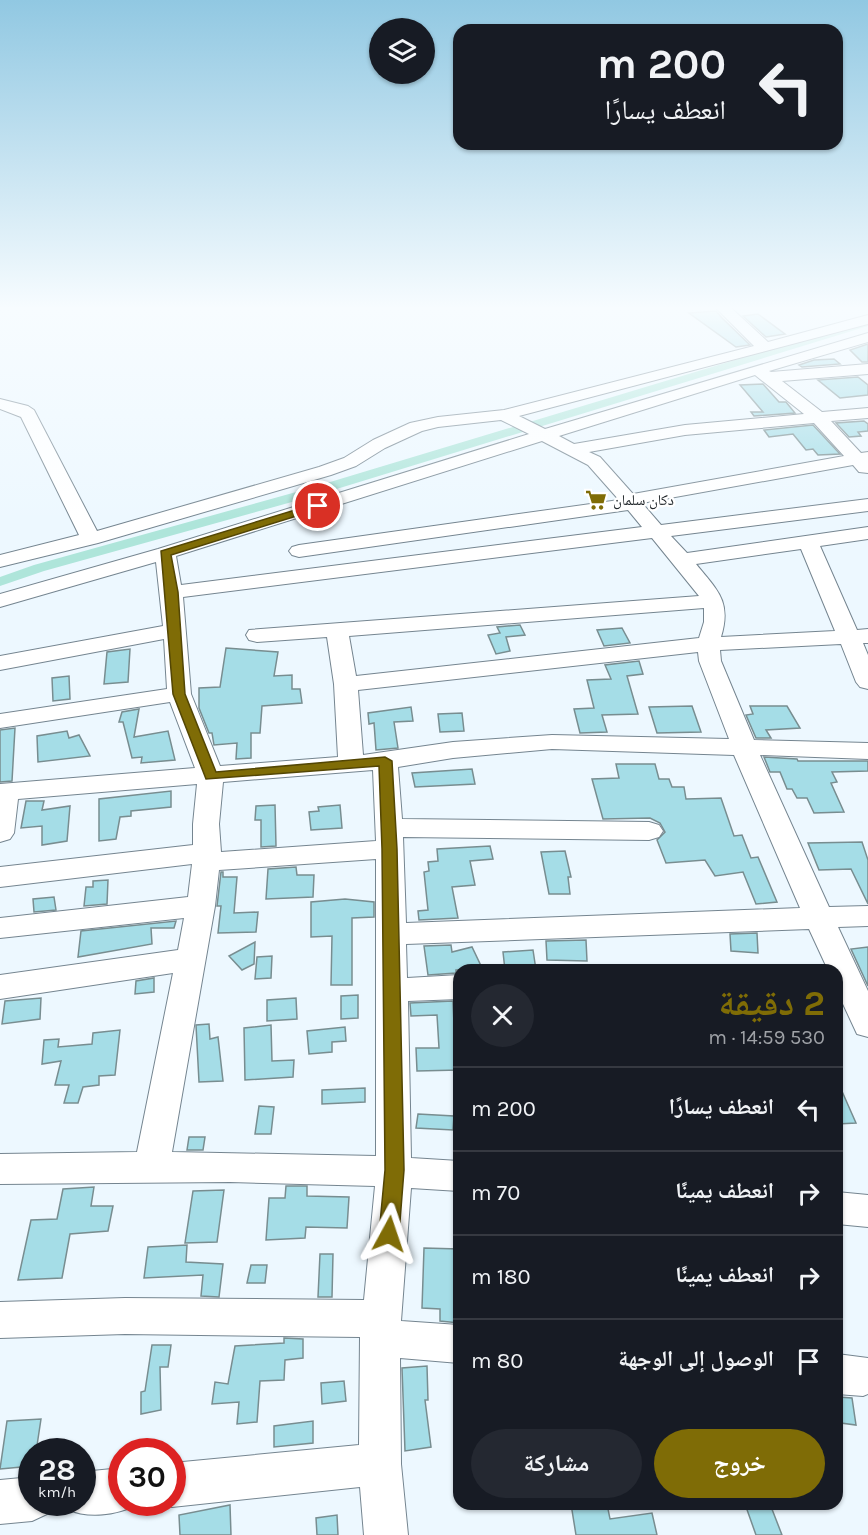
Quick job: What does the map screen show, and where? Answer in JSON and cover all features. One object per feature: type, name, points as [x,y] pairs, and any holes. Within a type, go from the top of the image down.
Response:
[{"type":"street","points":[[0,561],[91,539],[325,471],[350,462],[379,444],[416,427],[438,422],[511,419],[655,379]]},
{"type":"street","points":[[0,601],[273,520],[648,403],[741,379]]},
{"type":"street","points":[[769,379],[818,417],[864,462]]},
{"type":"street","points":[[648,403],[685,430]]},
{"type":"street","points":[[0,404],[28,414],[91,539]]},
{"type":"street","points":[[573,449],[685,430],[868,413]]},
{"type":"street","points":[[511,419],[594,461],[682,560],[714,601],[715,622],[708,644],[710,661],[743,748],[819,919],[836,964]]},
{"type":"street","points":[[298,551],[631,502],[864,462]]},
{"type":"street","points":[[172,592],[868,505]]},
{"type":"street","points":[[273,520],[298,551],[312,575]]},
{"type":"street","points":[[682,560],[868,533]]},
{"type":"street","points":[[809,543],[859,636],[867,675]]},
{"type":"street","points":[[152,1166],[201,906],[207,857],[206,824],[211,776],[179,694],[172,592],[165,553]]},
{"type":"street","points":[[257,635],[338,631],[714,601]]},
{"type":"street","points":[[0,663],[175,630]]},
{"type":"street","points":[[338,631],[346,684],[351,764]]},
{"type":"street","points":[[346,684],[708,644],[859,636]]},
{"type":"street","points":[[0,721],[179,694]]},
{"type":"street","points":[[0,833],[3,791],[385,761],[453,750],[552,742],[868,751]]},
{"type":"street","points":[[385,761],[389,838],[394,1170],[381,1328],[381,1464],[386,1535]]},
{"type":"street","points":[[0,877],[389,838],[649,831]]},
{"type":"street","points":[[0,928],[201,906]]},
{"type":"street","points":[[390,933],[868,916]]},
{"type":"street","points":[[0,987],[191,959]]},
{"type":"street","points":[[843,980],[868,1025]]},
{"type":"street","points":[[391,990],[453,987]]},
{"type":"street","points":[[0,1169],[152,1166],[334,1167],[453,1175]]},
{"type":"street","points":[[843,1209],[868,1211]]},
{"type":"street","points":[[0,1320],[124,1316],[381,1328],[453,1343]]},
{"type":"street","points":[[186,1484],[381,1464]]},
{"type":"street","points":[[0,1502],[18,1500]]},
{"type":"building","points":[[860,379],[868,385],[868,395],[840,398],[818,380]]},
{"type":"building","points":[[763,384],[779,402],[786,402],[795,413],[754,416],[751,412],[763,412],[740,385]]},
{"type":"building","points":[[864,421],[868,424],[868,431],[858,432],[861,436],[849,437],[836,423]]},
{"type":"building","points":[[813,425],[840,454],[818,455],[813,449],[806,450],[793,434],[769,437],[764,430]]},
{"type":"building","points":[[520,625],[525,635],[506,637],[510,651],[496,654],[488,635],[500,633],[497,627]]},
{"type":"building","points":[[622,628],[630,643],[604,646],[597,630]]},
{"type":"building","points":[[226,648],[278,652],[274,676],[292,675],[292,689],[300,689],[302,703],[262,706],[260,733],[251,733],[251,758],[236,759],[237,743],[214,745],[212,733],[209,733],[199,708],[199,688],[220,687]]},
{"type":"building","points":[[130,649],[128,682],[104,684],[107,652]]},
{"type":"building","points":[[639,661],[643,674],[627,676],[638,714],[602,715],[607,732],[580,733],[574,709],[594,708],[587,680],[611,679],[605,665]]},
{"type":"building","points":[[69,676],[70,699],[53,701],[52,678]]},
{"type":"building","points":[[692,706],[701,732],[657,733],[649,707]]},
{"type":"building","points":[[750,706],[787,706],[800,728],[766,730],[771,738],[756,738],[746,715],[753,714]]},
{"type":"building","points":[[411,707],[413,721],[394,722],[398,748],[376,750],[374,723],[369,724],[368,713]]},
{"type":"building","points":[[139,709],[134,737],[168,731],[175,760],[141,763],[142,757],[132,758],[123,722],[119,722],[122,712]]},
{"type":"building","points":[[462,713],[464,731],[440,732],[438,714]]},
{"type":"building","points":[[15,728],[12,781],[0,782],[0,730]]},
{"type":"building","points":[[67,731],[69,738],[79,735],[90,756],[38,762],[37,736]]},
{"type":"building","points":[[764,757],[797,759],[798,761],[868,761],[868,771],[832,772],[837,782],[831,783],[844,812],[814,813],[807,798],[797,798],[792,789],[787,789],[780,772],[770,772]]},
{"type":"building","points":[[616,764],[655,764],[659,779],[669,779],[672,787],[684,787],[686,799],[721,798],[734,836],[742,835],[751,858],[758,857],[777,902],[756,904],[743,872],[715,876],[705,860],[666,863],[657,840],[665,832],[660,823],[650,818],[603,819],[592,779],[619,778]]},
{"type":"building","points":[[472,769],[475,784],[415,787],[412,773]]},
{"type":"building","points":[[171,791],[171,807],[131,811],[131,816],[120,817],[116,839],[99,841],[99,799]]},
{"type":"building","points":[[26,801],[44,801],[42,810],[70,806],[67,841],[42,845],[42,826],[21,828]]},
{"type":"building","points":[[275,805],[276,846],[261,847],[261,820],[255,820],[256,806]]},
{"type":"building","points":[[340,805],[342,828],[311,830],[309,812],[319,811],[318,807]]},
{"type":"building","points":[[862,842],[868,860],[868,904],[851,869],[819,870],[808,843]]},
{"type":"building","points":[[490,846],[493,859],[470,861],[475,885],[452,887],[458,918],[419,920],[418,911],[428,910],[424,872],[429,871],[428,862],[438,861],[437,849]]},
{"type":"building","points":[[565,851],[571,877],[568,877],[570,894],[549,894],[541,852]]},
{"type":"building","points":[[296,867],[297,875],[314,875],[313,897],[266,899],[268,869]]},
{"type":"building","points":[[221,872],[223,872],[223,877],[237,877],[234,913],[258,912],[256,932],[218,933],[221,906],[217,906]]},
{"type":"building","points":[[108,880],[107,904],[84,906],[86,887],[93,887],[93,881]]},
{"type":"building","points":[[54,897],[56,910],[34,912],[33,899]]},
{"type":"building","points":[[345,899],[374,902],[374,917],[352,918],[352,985],[331,985],[332,936],[311,937],[311,902]]},
{"type":"building","points":[[176,921],[174,928],[151,928],[152,944],[78,957],[81,931]]},
{"type":"building","points":[[757,933],[758,953],[731,951],[730,934]]},
{"type":"building","points":[[586,940],[587,961],[547,960],[546,941]]},
{"type":"building","points":[[255,942],[254,964],[242,970],[229,956]]},
{"type":"building","points":[[451,945],[452,952],[472,947],[480,964],[453,964],[453,973],[428,975],[424,946]]},
{"type":"building","points":[[868,947],[868,986],[851,949]]},
{"type":"building","points":[[533,950],[535,964],[504,964],[503,952]]},
{"type":"building","points":[[272,956],[271,978],[255,979],[257,957]]},
{"type":"building","points":[[154,978],[154,992],[135,994],[136,981]]},
{"type":"building","points":[[358,995],[358,1018],[341,1019],[341,996]]},
{"type":"building","points":[[41,998],[40,1019],[2,1024],[5,1001]]},
{"type":"building","points":[[296,998],[297,1019],[267,1021],[267,1000]]},
{"type":"building","points":[[453,1001],[453,1070],[417,1071],[416,1048],[439,1048],[437,1015],[411,1016],[410,1003]]},
{"type":"building","points":[[209,1024],[210,1039],[218,1037],[223,1081],[199,1082],[196,1025]]},
{"type":"building","points":[[271,1025],[272,1061],[294,1060],[293,1077],[245,1080],[244,1028]]},
{"type":"building","points":[[345,1027],[346,1041],[332,1042],[332,1052],[309,1054],[307,1031]]},
{"type":"building","points":[[120,1030],[115,1075],[99,1076],[99,1085],[83,1087],[78,1103],[64,1103],[69,1085],[55,1085],[61,1061],[42,1064],[44,1040],[59,1039],[58,1047],[92,1044],[93,1033]]},
{"type":"building","points":[[365,1088],[365,1102],[322,1104],[322,1090]]},
{"type":"building","points":[[843,1094],[856,1123],[843,1124]]},
{"type":"building","points":[[259,1106],[274,1107],[271,1134],[255,1134]]},
{"type":"building","points":[[418,1114],[453,1116],[453,1130],[416,1128]]},
{"type":"building","points":[[189,1137],[205,1137],[203,1150],[187,1150]]},
{"type":"building","points":[[286,1186],[307,1186],[307,1196],[349,1197],[347,1228],[306,1227],[305,1238],[266,1240],[269,1198],[285,1198]]},
{"type":"building","points":[[94,1187],[91,1206],[113,1206],[108,1231],[70,1234],[62,1278],[18,1280],[31,1220],[57,1219],[63,1189]]},
{"type":"building","points":[[224,1190],[217,1242],[185,1243],[193,1191]]},
{"type":"building","points":[[187,1245],[186,1262],[223,1264],[219,1297],[201,1296],[203,1275],[144,1278],[148,1247]]},
{"type":"building","points":[[424,1248],[453,1249],[453,1322],[440,1321],[440,1309],[422,1308]]},
{"type":"building","points":[[320,1254],[333,1254],[332,1297],[318,1297]]},
{"type":"building","points":[[251,1265],[267,1265],[265,1283],[247,1283]]},
{"type":"building","points":[[284,1338],[303,1339],[303,1358],[285,1360],[284,1380],[260,1381],[257,1422],[237,1424],[239,1402],[212,1404],[215,1382],[228,1384],[235,1346],[284,1343]]},
{"type":"building","points":[[152,1345],[171,1345],[168,1367],[160,1367],[161,1410],[141,1414],[141,1392],[145,1391]]},
{"type":"building","points":[[427,1366],[428,1400],[425,1400],[431,1447],[405,1451],[402,1368]]},
{"type":"building","points":[[344,1381],[346,1401],[322,1404],[321,1383]]},
{"type":"building","points":[[843,1397],[852,1398],[856,1425],[843,1423]]},
{"type":"building","points":[[41,1419],[38,1438],[18,1438],[18,1467],[0,1469],[7,1421]]},
{"type":"building","points":[[313,1421],[313,1443],[274,1447],[274,1426]]},
{"type":"building","points":[[230,1505],[231,1535],[180,1535],[179,1516],[186,1516],[186,1514]]},
{"type":"building","points":[[572,1510],[608,1510],[610,1519],[652,1513],[657,1535],[576,1535]]},
{"type":"building","points":[[747,1510],[772,1510],[782,1535],[756,1535]]},
{"type":"building","points":[[337,1515],[338,1535],[317,1535],[316,1518]]},
{"type":"waterway","points":[[0,582],[39,568],[312,492],[685,379]]},
{"type":"place","name":"دكان سلمان","points":[[596,500]]},
{"type":"route","points":[[318,506],[165,553],[172,592],[179,694],[211,776],[385,761],[390,849],[394,1170],[389,1234]]}]
